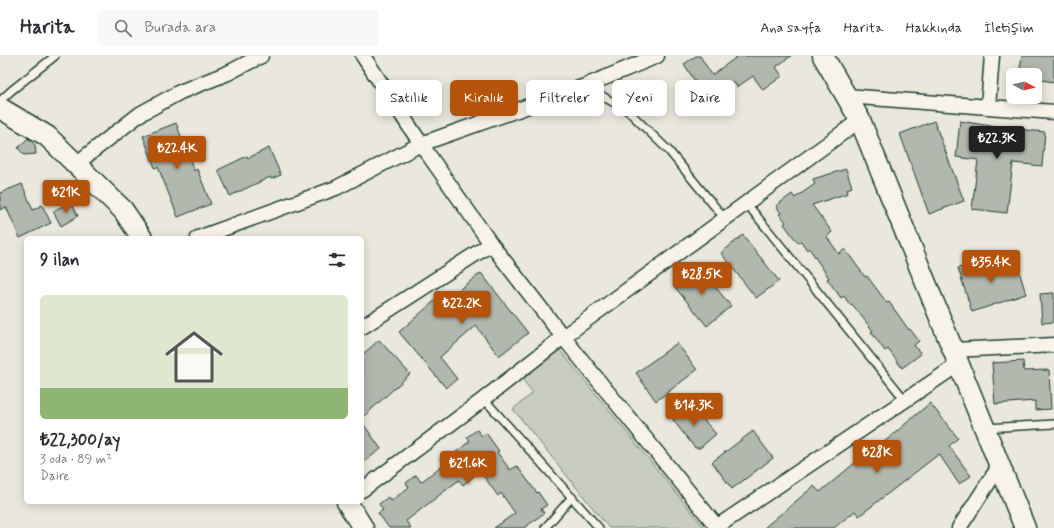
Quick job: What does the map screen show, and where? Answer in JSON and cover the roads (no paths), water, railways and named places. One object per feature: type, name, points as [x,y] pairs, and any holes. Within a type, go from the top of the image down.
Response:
[{"type":"street","points":[[76,164],[140,114],[180,92],[228,73],[261,56]]},
{"type":"street","points":[[363,56],[421,144],[491,244],[563,337],[717,528],[905,400],[956,357],[1054,344]]},
{"type":"street","points":[[599,80],[657,56]]},
{"type":"street","points":[[823,56],[860,120],[1025,528]]},
{"type":"street","points":[[988,107],[992,56]]},
{"type":"street","points":[[846,96],[1054,112]]},
{"type":"street","points":[[204,236],[336,188],[421,144],[526,107]]},
{"type":"street","points":[[0,108],[47,136],[123,210],[141,236]]},
{"type":"street","points":[[364,489],[484,399],[563,337],[860,120]]},
{"type":"street","points":[[364,326],[491,244]]},
{"type":"street","points":[[959,528],[1000,465]]},
{"type":"street","points":[[348,504],[363,528]]},
{"type":"lane","points":[[0,101],[55,56]]},
{"type":"lane","points":[[604,97],[628,111],[669,151],[726,219]]},
{"type":"lane","points":[[747,204],[905,400]]},
{"type":"lane","points":[[484,399],[600,528]]},
{"type":"lane","points":[[985,428],[1054,424]]},
{"type":"lane","points":[[545,528],[572,497]]}]
